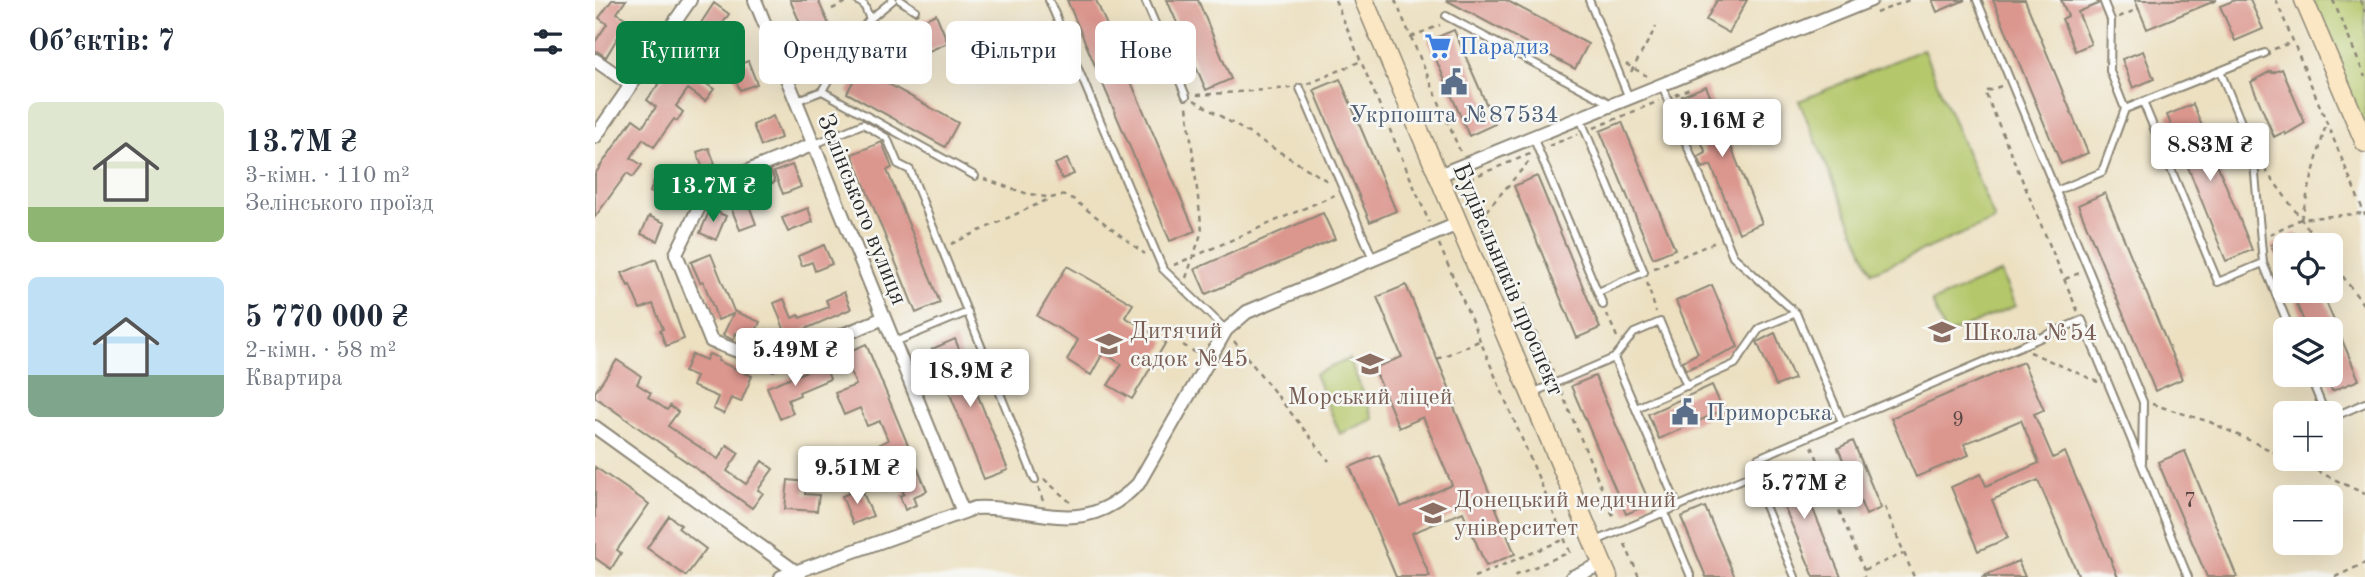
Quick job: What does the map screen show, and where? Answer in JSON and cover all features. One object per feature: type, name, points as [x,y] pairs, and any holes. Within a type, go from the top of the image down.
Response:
[{"type":"main road","name":"Будівельників проспект","points":[[1364,0],[1605,571]]},
{"type":"main road","points":[[2304,0],[2365,143]]},
{"type":"street","points":[[595,136],[690,0]]},
{"type":"street","name":"Зелінського вулиця","points":[[755,0],[963,512]]},
{"type":"street","points":[[1439,175],[1870,0]]},
{"type":"street","points":[[595,60],[631,85]]},
{"type":"street","points":[[814,144],[709,187],[676,254],[706,329],[711,341],[772,364],[884,318]]},
{"type":"street","points":[[781,577],[799,574],[975,508],[991,507],[1069,518],[1089,515],[1107,508],[1124,498],[1138,484],[1226,330],[1247,312],[1459,223]]},
{"type":"street","points":[[595,427],[799,574]]},
{"type":"street","points":[[1572,577],[1605,571]]},
{"type":"lane","points":[[857,0],[864,5],[870,19]]},
{"type":"lane","points":[[796,101],[822,91],[848,45],[870,19],[893,0]]},
{"type":"lane","points":[[900,0],[915,10]]},
{"type":"lane","points":[[1049,0],[1164,269],[1226,330]]},
{"type":"lane","points":[[1145,0],[1186,96]]},
{"type":"lane","points":[[1589,0],[1629,98]]},
{"type":"lane","points":[[1977,0],[2143,402],[2142,466]]},
{"type":"lane","points":[[2056,191],[2102,172],[2125,109],[2110,71],[2112,20],[2103,0]]},
{"type":"lane","points":[[1450,18],[1613,105]]},
{"type":"lane","points":[[2125,109],[2265,53]]},
{"type":"lane","points":[[2220,71],[2253,152],[2263,263],[2285,317]]},
{"type":"lane","points":[[1662,85],[1733,256],[1796,313],[1842,422]]},
{"type":"lane","points":[[1300,88],[1373,259]]},
{"type":"lane","points":[[822,91],[975,176]]},
{"type":"lane","points":[[2143,102],[2218,282],[2263,263]]},
{"type":"lane","points":[[1580,118],[1644,272],[1598,292]]},
{"type":"lane","points":[[814,144],[863,124],[887,138],[898,163],[910,170],[1039,479]]},
{"type":"lane","points":[[1534,137],[1603,305]]},
{"type":"lane","points":[[894,342],[968,312]]},
{"type":"lane","points":[[1636,408],[1735,364],[1760,328],[1796,313]]},
{"type":"lane","points":[[1795,577],[1752,475],[1758,458],[2082,320],[2188,577]]},
{"type":"lane","points":[[1531,393],[1614,358],[1634,333],[1660,322],[1687,386]]},
{"type":"lane","points":[[1614,358],[1678,507]]},
{"type":"lane","points":[[2343,413],[2365,403]]},
{"type":"lane","points":[[1593,542],[1752,475]]},
{"type":"lane","points":[[1664,513],[1691,577]]},
{"type":"path","points":[[1335,0],[1570,552],[1511,577]]},
{"type":"path","points":[[1395,0],[1462,156]]},
{"type":"path","points":[[1871,15],[1909,0]]},
{"type":"path","points":[[2260,238],[2301,219],[2364,214],[2276,0]]},
{"type":"path","points":[[2333,0],[2365,77]]},
{"type":"path","points":[[2360,0],[2365,12]]},
{"type":"path","points":[[832,9],[848,2]]},
{"type":"path","points":[[2112,20],[2138,9]]},
{"type":"path","points":[[1411,37],[1450,18]]},
{"type":"path","points":[[1624,85],[1656,27]]},
{"type":"path","points":[[2265,53],[2293,42]]},
{"type":"path","points":[[1612,57],[1662,85]]},
{"type":"path","points":[[1186,96],[1300,88],[1361,61]]},
{"type":"path","points":[[2011,82],[1985,92],[2082,320]]},
{"type":"path","points":[[1614,518],[1471,178],[1693,88]]},
{"type":"path","points":[[1186,96],[1344,191]]},
{"type":"path","points":[[1183,288],[1202,231],[1186,96]]},
{"type":"path","points":[[2301,219],[2326,122]]},
{"type":"path","points":[[1486,212],[1539,150]]},
{"type":"path","points":[[2253,152],[2311,233]]},
{"type":"path","points":[[975,176],[1000,186],[1051,198]]},
{"type":"path","points":[[942,248],[1062,195],[1073,199],[1164,269],[1344,191]]},
{"type":"path","points":[[1660,322],[1644,272],[1726,238]]},
{"type":"path","points":[[2064,279],[2088,269]]},
{"type":"path","points":[[2343,277],[2365,307]]},
{"type":"path","points":[[1603,305],[1621,349]]},
{"type":"path","points":[[1226,330],[1329,461]]},
{"type":"path","points":[[1437,359],[1480,340]]},
{"type":"path","points":[[1183,345],[1208,360]]},
{"type":"path","points":[[2018,347],[2109,387]]},
{"type":"path","points":[[2143,402],[2210,422],[2273,451]]},
{"type":"path","points":[[1808,436],[1864,570],[1864,577]]},
{"type":"path","points":[[2316,471],[2365,494]]},
{"type":"path","points":[[1039,479],[1076,507]]},
{"type":"path","points":[[1039,479],[1050,516]]},
{"type":"path","points":[[1885,507],[1914,577]]},
{"type":"path","points":[[1474,577],[1565,539]]},
{"type":"path","points":[[1625,544],[1639,577]]},
{"type":"path","points":[[1864,570],[1904,553]]},
{"type":"path","points":[[2335,577],[2365,563]]},
{"type":"green space","points":[[2309,0],[2365,0],[2365,136]]},
{"type":"green space","points":[[1923,49],[1995,220],[1872,272],[1799,101]]},
{"type":"green space","points":[[2001,272],[2015,306],[1946,335],[1932,302]]},
{"type":"green space","points":[[1349,359],[1374,419],[1340,434],[1315,374]]},
{"type":"building","points":[[612,0],[626,0],[617,13],[628,20],[616,21],[616,40],[606,57],[595,50],[595,42],[607,24],[599,18]]},
{"type":"building","points":[[790,0],[818,0],[827,21],[799,21]]},
{"type":"building","points":[[1067,0],[1096,0],[1105,21],[1095,21],[1095,66],[1081,33],[1081,21],[1076,21]]},
{"type":"building","points":[[1167,0],[1198,0],[1231,79],[1206,90],[1196,67],[1196,21],[1176,21]]},
{"type":"building","points":[[1446,0],[1506,0],[1588,44],[1575,69]]},
{"type":"building","points":[[1717,0],[1747,0],[1729,33],[1706,20]]},
{"type":"building","points":[[1932,0],[1965,0],[1937,12]]},
{"type":"building","points":[[1993,0],[2025,0],[2088,153],[2061,164]]},
{"type":"building","points":[[2061,0],[2097,0],[2098,4],[2078,12],[2091,44],[2075,51],[2062,19],[2068,16]]},
{"type":"building","points":[[2135,0],[2217,0],[2147,29]]},
{"type":"building","points":[[2235,0],[2250,0],[2263,29],[2235,41],[2220,6]]},
{"type":"building","points":[[714,3],[729,14],[724,21],[702,21]]},
{"type":"building","points":[[936,14],[946,44],[932,50],[932,21],[920,21]]},
{"type":"building","points":[[1454,30],[1495,124],[1469,136],[1428,41]]},
{"type":"building","points":[[2143,51],[2154,79],[2133,88],[2122,59]]},
{"type":"building","points":[[748,61],[757,84],[740,90],[738,84],[745,84],[745,62]]},
{"type":"building","points":[[2282,69],[2305,123],[2285,135],[2284,132],[2274,137],[2251,82],[2271,71],[2272,73]]},
{"type":"building","points":[[1340,79],[1396,211],[1370,222],[1314,90]]},
{"type":"building","points":[[659,84],[706,84],[714,89],[705,101],[688,89],[676,106],[683,112],[677,121],[674,119],[654,147],[643,139],[631,158],[642,165],[633,177],[627,173],[595,217],[595,174],[633,119],[643,126],[656,107],[647,100]]},
{"type":"building","points":[[852,84],[889,84],[958,123],[945,147],[847,93]]},
{"type":"building","points":[[1103,84],[1132,84],[1195,231],[1170,241]]},
{"type":"building","points":[[1706,86],[1762,223],[1739,233],[1711,165],[1703,168],[1698,157],[1706,153],[1682,96]]},
{"type":"building","points":[[2193,104],[2252,250],[2226,261],[2167,115]]},
{"type":"building","points":[[773,116],[781,138],[761,146],[753,125]]},
{"type":"building","points":[[1622,122],[1675,249],[1653,258],[1600,131]]},
{"type":"building","points":[[882,142],[892,168],[887,170],[940,303],[916,313],[852,154]]},
{"type":"building","points":[[709,148],[715,164],[703,169],[697,152]]},
{"type":"building","points":[[1067,159],[1074,174],[1062,179],[1055,164]]},
{"type":"building","points":[[792,165],[801,187],[783,194],[774,172]]},
{"type":"building","points":[[668,169],[686,177],[675,202],[650,192],[654,181],[662,185]]},
{"type":"building","points":[[771,171],[775,182],[761,188],[757,177]]},
{"type":"building","points":[[1537,176],[1600,328],[1577,338],[1514,186]]},
{"type":"building","points":[[744,192],[756,224],[740,230],[727,198]]},
{"type":"building","points":[[2105,193],[2182,379],[2155,391],[2078,205]]},
{"type":"building","points":[[808,208],[813,222],[788,232],[782,218]]},
{"type":"building","points":[[710,209],[726,216],[716,240],[700,233]]},
{"type":"building","points":[[1323,213],[1335,239],[1206,294],[1195,269]]},
{"type":"building","points":[[649,216],[665,223],[658,241],[641,234]]},
{"type":"building","points":[[824,245],[832,264],[815,271],[812,262],[802,266],[798,256]]},
{"type":"building","points":[[711,254],[734,311],[760,322],[752,340],[736,333],[733,340],[723,335],[733,314],[718,320],[703,281],[700,282],[691,262]]},
{"type":"building","points":[[656,259],[684,339],[666,346],[660,330],[663,329],[653,304],[640,309],[622,273]]},
{"type":"building","points":[[1067,266],[1133,304],[1125,317],[1166,342],[1132,399],[1108,385],[1122,364],[1103,353],[1091,375],[1067,360],[1078,340],[1037,316]]},
{"type":"building","points":[[1406,285],[1515,554],[1486,566],[1463,512],[1412,533],[1430,577],[1396,577],[1350,467],[1379,455],[1401,507],[1452,485],[1423,417],[1399,428],[1374,368],[1402,357],[1377,297]]},
{"type":"building","points":[[1712,285],[1738,347],[1686,370],[1683,361],[1698,353],[1676,301]]},
{"type":"building","points":[[844,292],[851,309],[788,339],[774,303],[784,299],[792,318],[799,315],[800,318],[829,307],[826,300]]},
{"type":"building","points":[[2296,303],[2326,303],[2332,317],[2302,317]]},
{"type":"building","points":[[1775,333],[1794,379],[1776,386],[1757,342]]},
{"type":"building","points":[[955,339],[1008,470],[984,479],[932,349]]},
{"type":"building","points":[[2343,342],[2359,380],[2343,387]]},
{"type":"building","points":[[866,344],[927,491],[913,497],[916,505],[905,510],[900,496],[904,494],[880,444],[888,440],[880,421],[867,426],[860,408],[844,415],[835,393],[856,385],[843,354]]},
{"type":"building","points":[[692,354],[706,360],[709,354],[719,358],[718,361],[752,376],[741,402],[731,398],[724,414],[713,409],[718,397],[692,386],[696,377],[684,372]]},
{"type":"building","points":[[617,360],[641,376],[637,384],[651,393],[648,397],[667,410],[670,406],[678,412],[668,426],[718,459],[727,445],[739,453],[727,471],[746,484],[762,461],[773,469],[758,490],[763,493],[752,508],[595,397],[595,392]]},
{"type":"building","points":[[2023,362],[2044,410],[2034,414],[2053,458],[2065,452],[2118,577],[2079,577],[2038,480],[1992,500],[2008,538],[1978,551],[1951,487],[1981,474],[1986,486],[2039,463],[2021,420],[1964,444],[1969,455],[1916,477],[1891,418]]},
{"type":"building","points":[[824,364],[830,379],[799,392],[800,395],[788,400],[793,413],[780,419],[767,387]]},
{"type":"building","points":[[1595,376],[1650,504],[1626,514],[1571,386]]},
{"type":"building","points":[[1712,385],[1723,410],[1659,439],[1648,414]]},
{"type":"building","points":[[1853,441],[1881,508],[1866,515],[1838,448]]},
{"type":"building","points":[[2185,451],[2237,577],[2207,577],[2158,462]]},
{"type":"building","points":[[1793,461],[1841,577],[1814,577],[1769,471]]},
{"type":"building","points":[[595,467],[649,504],[617,550],[621,553],[611,569],[595,558]]},
{"type":"building","points":[[788,480],[806,482],[805,494],[819,495],[817,511],[785,509]]},
{"type":"building","points":[[861,488],[873,516],[853,524],[842,496]]},
{"type":"building","points":[[1705,507],[1735,577],[1706,577],[1681,517]]},
{"type":"building","points":[[669,516],[681,525],[678,528],[706,549],[686,576],[647,548]]},
{"type":"building","points":[[2018,561],[2025,577],[1982,577]]},
{"type":"place","name":"Парадиз","points":[[1438,46]]},
{"type":"place","name":"Укрпошта №87534","points":[[1454,82]]},
{"type":"place","name":"Школа №54","points":[[1942,332]]},
{"type":"place","name":"Дитячий садок №45","points":[[1109,344]]},
{"type":"place","name":"Морський ліцей","points":[[1370,364]]},
{"type":"place","name":"Приморська","points":[[1685,412]]},
{"type":"place","name":"Донецький медичний університет","points":[[1433,513]]}]
